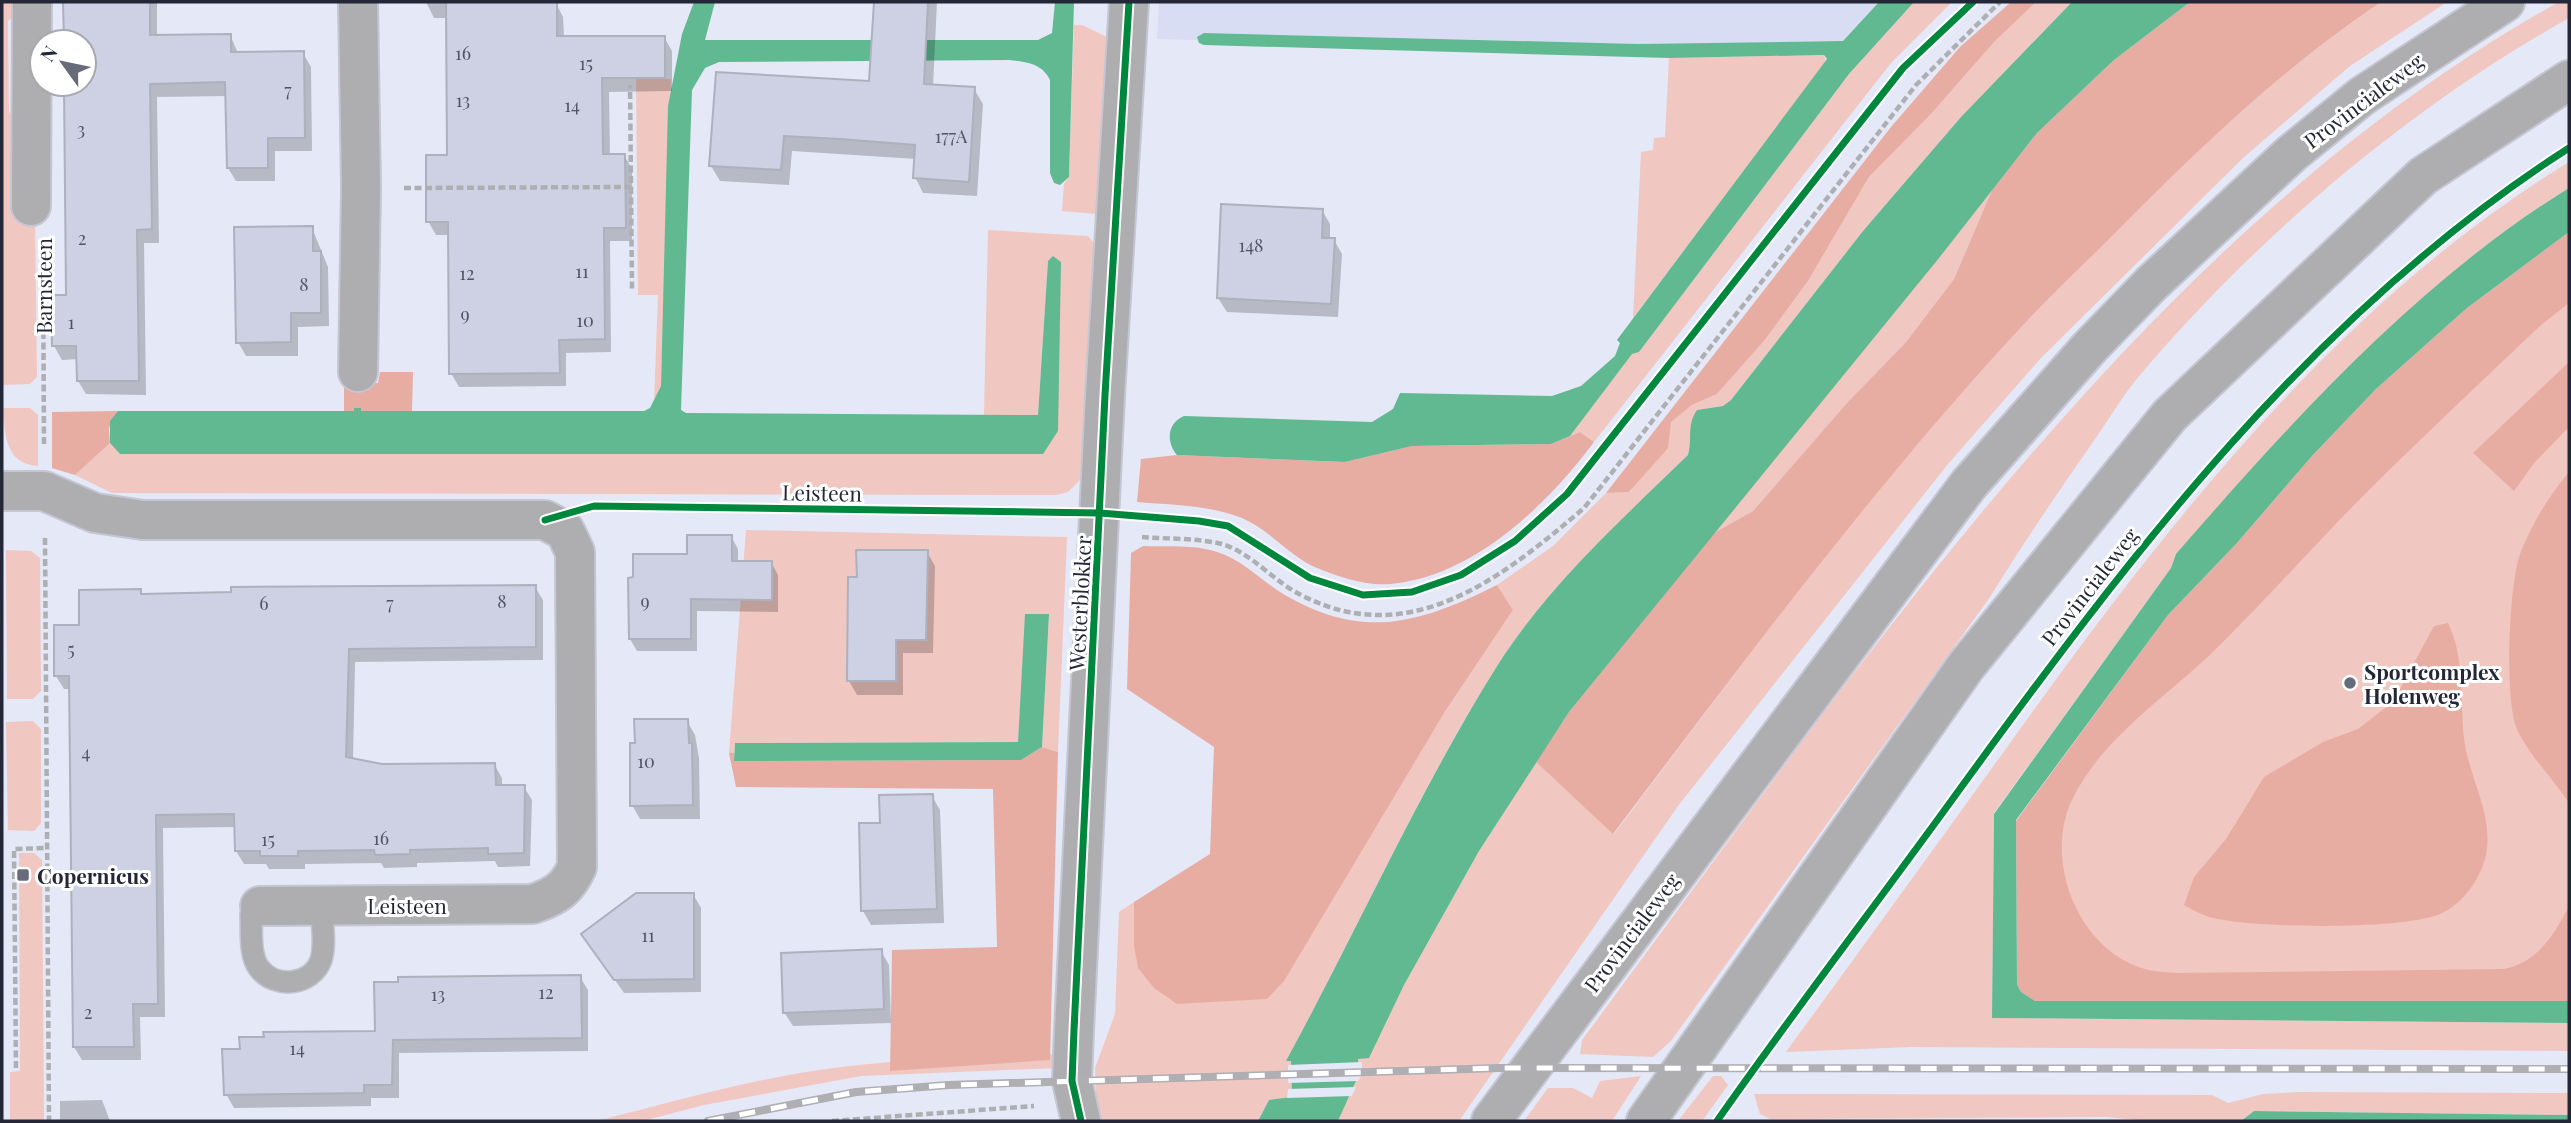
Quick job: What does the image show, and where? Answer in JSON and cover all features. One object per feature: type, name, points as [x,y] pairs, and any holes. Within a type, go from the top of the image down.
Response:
[{"type":"main road","name":"Provincialeweg","points":[[1491,1121],[1960,495],[2081,357],[2151,284],[2291,154],[2362,96],[2505,2]]},
{"type":"main road","points":[[1646,1121],[1966,666],[2170,415],[2423,176],[2569,80]]},
{"type":"street","points":[[31,206],[32,2]]},
{"type":"street","points":[[358,2],[361,188],[358,372]]},
{"type":"street","name":"Westerblokker","points":[[1078,1111],[1072,1081],[1129,2]]},
{"type":"street","name":"Leisteen","points":[[2,491],[44,491],[95,513],[143,520],[545,520],[565,531],[575,552],[578,867],[569,884],[555,897],[533,904],[260,906]]},
{"type":"lane","name":"Leisteen","points":[[260,906],[251,915],[252,949],[258,968],[276,980],[297,982],[311,977],[321,960],[321,906]]},
{"type":"path","points":[[1099,534],[1222,545],[1304,597],[1366,614],[1398,615],[1443,604],[1516,565],[1584,508],[1916,85],[2000,2]]},
{"type":"path","points":[[630,85],[632,290]]},
{"type":"path","points":[[361,188],[631,187]]},
{"type":"path","points":[[44,491],[49,1121]]},
{"type":"path","points":[[16,1068],[14,849],[46,848]]},
{"type":"path","points":[[832,1121],[1078,1111]]},
{"type":"shaded area","points":[[2,2],[23,2],[23,7],[8,21],[9,112],[24,126],[18,220],[35,220],[37,377],[30,384],[3,385]]},
{"type":"shaded area","points":[[694,2],[715,2],[705,40],[1038,40],[1052,33],[1055,2],[1074,2],[1069,177],[1060,185],[1054,183],[1050,173],[1050,80],[1038,67],[1027,63],[1009,60],[719,62],[705,68],[692,90],[681,410],[686,413],[1038,415],[1048,261],[1053,256],[1061,262],[1058,431],[1043,454],[120,454],[110,443],[110,421],[118,411],[354,411],[354,408],[361,408],[361,411],[644,411],[650,408],[661,386],[668,106],[682,34]]},
{"type":"shaded area","points":[[1159,2],[1879,2],[1843,41],[1638,44],[1204,33],[1197,40],[1157,39]]},
{"type":"shaded area","points":[[1879,2],[1914,2],[1849,74],[1639,352],[1632,354],[1570,436],[1551,444],[1412,446],[1345,462],[1177,455],[1173,450],[1171,428],[1184,416],[1372,422],[1393,409],[1400,393],[1552,396],[1581,386],[1615,356],[1620,343],[1617,340],[1827,59],[1824,55],[1669,58],[1204,45],[1199,43],[1197,37],[1204,33],[1638,44],[1843,41]]},
{"type":"shaded area","points":[[1914,2],[1952,2],[1891,63],[1594,442],[1580,432],[1570,436],[1632,353],[1639,352],[1849,74]]},
{"type":"shaded area","points":[[2011,2],[2036,2],[1995,41],[1931,114],[1869,177],[1808,281],[1764,341],[1717,394],[1692,405],[1671,422],[1668,448],[1629,492],[1606,493],[1891,127],[1960,47]]},
{"type":"shaded area","points":[[2036,2],[2072,2],[1961,117],[1863,231],[1731,400],[1723,406],[1697,410],[1688,455],[1612,528],[1563,580],[1499,663],[1415,809],[1287,1060],[1291,1061],[1292,1098],[1269,1100],[1258,1121],[1097,1121],[1095,1068],[1115,1014],[1119,912],[1134,902],[1134,945],[1444,713],[1513,610],[1497,585],[1553,546],[1606,493],[1630,492],[1670,431],[1670,422],[1692,405],[1717,394],[1764,341],[1808,281],[1869,177],[1931,114],[1995,41]]},
{"type":"shaded area","points":[[2072,2],[2190,2],[2114,60],[2037,133],[1939,258],[1569,712],[1479,851],[1404,985],[1369,1058],[1358,1059],[1359,1074],[1338,1121],[1258,1121],[1269,1100],[1292,1097],[1291,1061],[1286,1061],[1442,760],[1519,634],[1563,580],[1688,455],[1692,421],[1697,410],[1723,406],[1731,400],[1863,231],[1961,117]]},
{"type":"shaded area","points":[[2190,2],[2381,2],[2308,55],[2240,113],[2142,206],[2014,335],[1857,517],[1613,834],[1536,762],[1569,712],[1714,533],[1753,511],[1846,404],[1906,342],[1954,279],[1992,190],[2037,133],[2114,60]]},
{"type":"shaded area","points":[[2381,2],[2447,2],[2350,66],[2243,158],[2041,358],[1948,464],[1678,806],[1459,1121],[1338,1121],[1354,1083],[1358,1059],[1375,1044],[1404,985],[1479,851],[1536,762],[1614,834],[1857,517],[1960,394],[2014,335],[2142,205],[2240,113],[2308,55]]},
{"type":"shaded area","points":[[2559,2],[2569,2],[2569,18],[2450,92],[2336,180],[2230,277],[2135,381],[2053,499],[1990,597],[1671,1041],[1653,1057],[1580,1054],[1582,1040],[1903,610],[2019,468],[2141,333],[2271,208],[2410,97]]},
{"type":"shaded area","points":[[1074,25],[1082,25],[1107,37],[1096,214],[1062,211],[1064,184],[1069,177]]},
{"type":"shaded area","points":[[1824,55],[1826,62],[1633,318],[1641,152],[1653,150],[1654,138],[1665,137],[1669,58]]},
{"type":"shaded area","points":[[636,79],[671,79],[661,386],[654,403],[658,295],[638,295]]},
{"type":"shaded area","points":[[2569,162],[2569,188],[2513,225],[2409,310],[2313,405],[2176,554],[2171,568],[1994,813],[1992,1018],[2569,1023],[2569,1051],[1911,1047],[1786,1052],[2112,604],[2178,520],[2248,439],[2321,361],[2398,289],[2481,222]]},
{"type":"shaded area","points":[[2569,188],[2569,232],[2467,308],[2376,389],[2312,456],[2236,544],[2168,615],[2016,820],[2017,984],[2021,992],[2035,1001],[2569,1001],[2569,1023],[1992,1018],[1994,814],[2171,568],[2176,554],[2265,454],[2359,356],[2409,310],[2513,225]]},
{"type":"shaded area","points":[[1992,190],[1954,279],[1906,342],[1846,404],[1753,511],[1714,533]]},
{"type":"shaded area","points":[[988,230],[1088,236],[1094,243],[1080,480],[1068,492],[1056,495],[112,493],[75,475],[110,443],[120,454],[1042,454],[1058,431],[1048,261],[1038,415],[984,415]]},
{"type":"shaded area","points":[[2569,232],[2569,303],[2541,325],[2420,440],[2214,651],[2117,738],[2084,778],[2072,800],[2064,824],[2062,849],[2072,900],[2085,923],[2101,943],[2121,959],[2145,969],[2177,973],[2504,969],[2536,954],[2551,937],[2569,906],[2569,1001],[2035,1001],[2021,992],[2017,984],[2016,821],[2168,615],[2236,544],[2312,456],[2376,389],[2467,308]]},
{"type":"shaded area","name":"Sportcomplex Holenweg","points":[[2569,252],[2569,996],[2031,993],[2030,821]]},
{"type":"shaded area","points":[[2569,362],[2569,427],[2534,463],[2514,491],[2473,453]]},
{"type":"shaded area","points":[[380,372],[413,372],[412,411],[344,411],[344,384],[378,383]]},
{"type":"shaded area","points":[[3,408],[30,408],[38,415],[38,466],[27,464],[13,454],[6,437]]},
{"type":"shaded area","points":[[118,411],[109,428],[110,443],[75,475],[52,468],[52,412]]},
{"type":"shaded area","points":[[1580,432],[1594,442],[1554,490],[1506,534],[1479,553],[1450,568],[1421,578],[1390,584],[1343,578],[1317,568],[1297,557],[1262,529],[1230,514],[1190,506],[1137,502],[1141,459],[1177,455],[1345,462],[1412,446],[1551,444]]},
{"type":"shaded area","points":[[2569,472],[2569,803],[2517,729],[2510,694],[2509,669],[2513,590],[2520,554],[2541,511]]},
{"type":"shaded area","points":[[746,530],[1067,537],[1058,752],[1042,747],[1049,615],[1026,614],[1018,742],[735,743],[734,753],[729,753]]},
{"type":"shaded area","points":[[1143,546],[1190,547],[1217,552],[1244,565],[1285,595],[1341,618],[1392,622],[1417,617],[1443,609],[1497,585],[1513,610],[1444,713],[1284,981],[1267,999],[1177,1004],[1154,988],[1138,968],[1134,945],[1134,902],[1210,854],[1214,747],[1127,689],[1131,553]]},
{"type":"shaded area","points":[[6,550],[31,551],[40,558],[41,691],[33,699],[7,699]]},
{"type":"shaded area","points":[[1025,614],[1049,614],[1042,747],[1021,760],[734,761],[735,743],[1018,742]]},
{"type":"shaded area","points":[[2448,623],[2457,650],[2464,738],[2486,819],[2487,835],[2487,851],[2482,868],[2465,895],[2440,914],[2395,923],[2364,925],[2297,926],[2238,922],[2209,917],[2184,905],[2194,877],[2226,839],[2264,777],[2323,742],[2358,729],[2393,702],[2434,626]]},
{"type":"shaded area","points":[[33,721],[41,729],[41,823],[34,831],[8,830],[6,722]]},
{"type":"shaded area","points":[[1042,747],[1058,752],[1050,1060],[890,1071],[892,950],[997,947],[993,789],[736,787],[729,753],[734,753],[735,761],[1021,760]]},
{"type":"shaded area","points":[[19,853],[34,853],[42,860],[44,1121],[10,1121],[10,1072],[20,1071]]},
{"type":"shaded area","points":[[1058,1054],[1057,1068],[861,1076],[704,1105],[642,1121],[596,1121],[735,1086],[819,1070],[908,1061]]},
{"type":"shaded area","points":[[1641,1076],[1612,1121],[1524,1121],[1548,1088],[1573,1088],[1592,1098],[1600,1081]]},
{"type":"shaded area","points":[[1713,1076],[1721,1076],[1728,1085],[1702,1121],[1678,1121]]},
{"type":"shaded area","points":[[2569,1093],[2569,1115],[2254,1111],[2241,1121],[2148,1121],[2107,1117],[1770,1119],[1760,1114],[1754,1094],[2212,1095],[2228,1103],[2263,1094]]},
{"type":"shaded area","points":[[2254,1111],[2569,1115],[2569,1121],[2241,1121]]},
{"type":"pier","points":[[1362,1062],[1362,1075],[1358,1081],[1288,1083],[1288,1065]]},
{"type":"pier","points":[[1356,1087],[1352,1096],[1287,1098],[1288,1089]]},
{"type":"building","points":[[63,2],[150,2],[150,35],[231,34],[231,52],[304,51],[305,138],[268,138],[268,168],[227,168],[225,82],[150,84],[152,229],[137,230],[139,381],[77,381],[76,346],[52,346],[51,295],[66,295],[64,98],[98,98],[98,28],[64,28]]},
{"type":"building","points":[[446,2],[557,2],[557,36],[665,36],[665,78],[602,78],[603,154],[625,154],[626,228],[604,228],[605,339],[559,340],[560,373],[449,374],[448,222],[426,222],[426,155],[447,155]]},
{"type":"building","points":[[874,2],[928,2],[924,84],[975,87],[969,182],[913,178],[915,145],[840,139],[784,136],[781,170],[709,166],[716,72],[869,81]]},
{"type":"building","points":[[1221,204],[1323,209],[1322,238],[1335,238],[1331,304],[1217,298]]},
{"type":"building","points":[[313,226],[313,251],[321,251],[321,313],[291,313],[291,342],[236,343],[234,227]]},
{"type":"building","points":[[687,535],[732,535],[732,561],[772,561],[772,600],[691,599],[691,639],[629,639],[628,578],[633,577],[633,554],[687,554]]},
{"type":"building","points":[[856,550],[928,550],[926,640],[896,640],[896,681],[847,681],[848,577],[857,577]]},
{"type":"building","points":[[536,585],[536,647],[349,649],[346,757],[382,764],[495,763],[496,785],[525,785],[524,853],[488,854],[488,848],[410,850],[410,854],[375,855],[374,850],[298,851],[298,856],[260,856],[260,851],[235,851],[234,814],[156,815],[158,1004],[133,1004],[134,1047],[73,1047],[69,676],[54,676],[54,625],[79,625],[79,590],[141,589],[141,594],[231,592],[231,587]]},
{"type":"building","points":[[634,719],[688,719],[689,743],[692,743],[693,805],[630,806],[630,743],[635,743]]},
{"type":"building","points":[[933,794],[937,909],[861,911],[859,823],[880,823],[879,795]]},
{"type":"building","points":[[636,893],[694,893],[694,979],[614,980],[581,934]]},
{"type":"building","points":[[882,949],[884,1009],[783,1013],[781,953]]},
{"type":"building","points":[[581,975],[582,1038],[393,1040],[392,1085],[364,1085],[364,1093],[224,1095],[222,1049],[240,1049],[239,1037],[264,1037],[263,1032],[375,1031],[374,982],[398,982],[398,977]]},
{"type":"railway","points":[[708,1121],[856,1092],[949,1085],[1500,1068],[2569,1069]]},
{"type":"cycle path","points":[[1081,1121],[1072,1081],[1074,1030],[1105,395],[1129,2]]},
{"type":"cycle path","points":[[545,520],[594,506],[1100,513],[1228,526],[1310,578],[1363,595],[1412,592],[1461,575],[1515,541],[1567,494],[1903,68],[1973,2]]},
{"type":"cycle path","points":[[1717,1121],[2084,622],[2229,446],[2306,364],[2388,286],[2476,214],[2569,148]]},
{"type":"place","name":"Sportcomplex Holenweg","points":[[2350,683]]},
{"type":"place","name":"Copernicus","points":[[23,875]]}]
